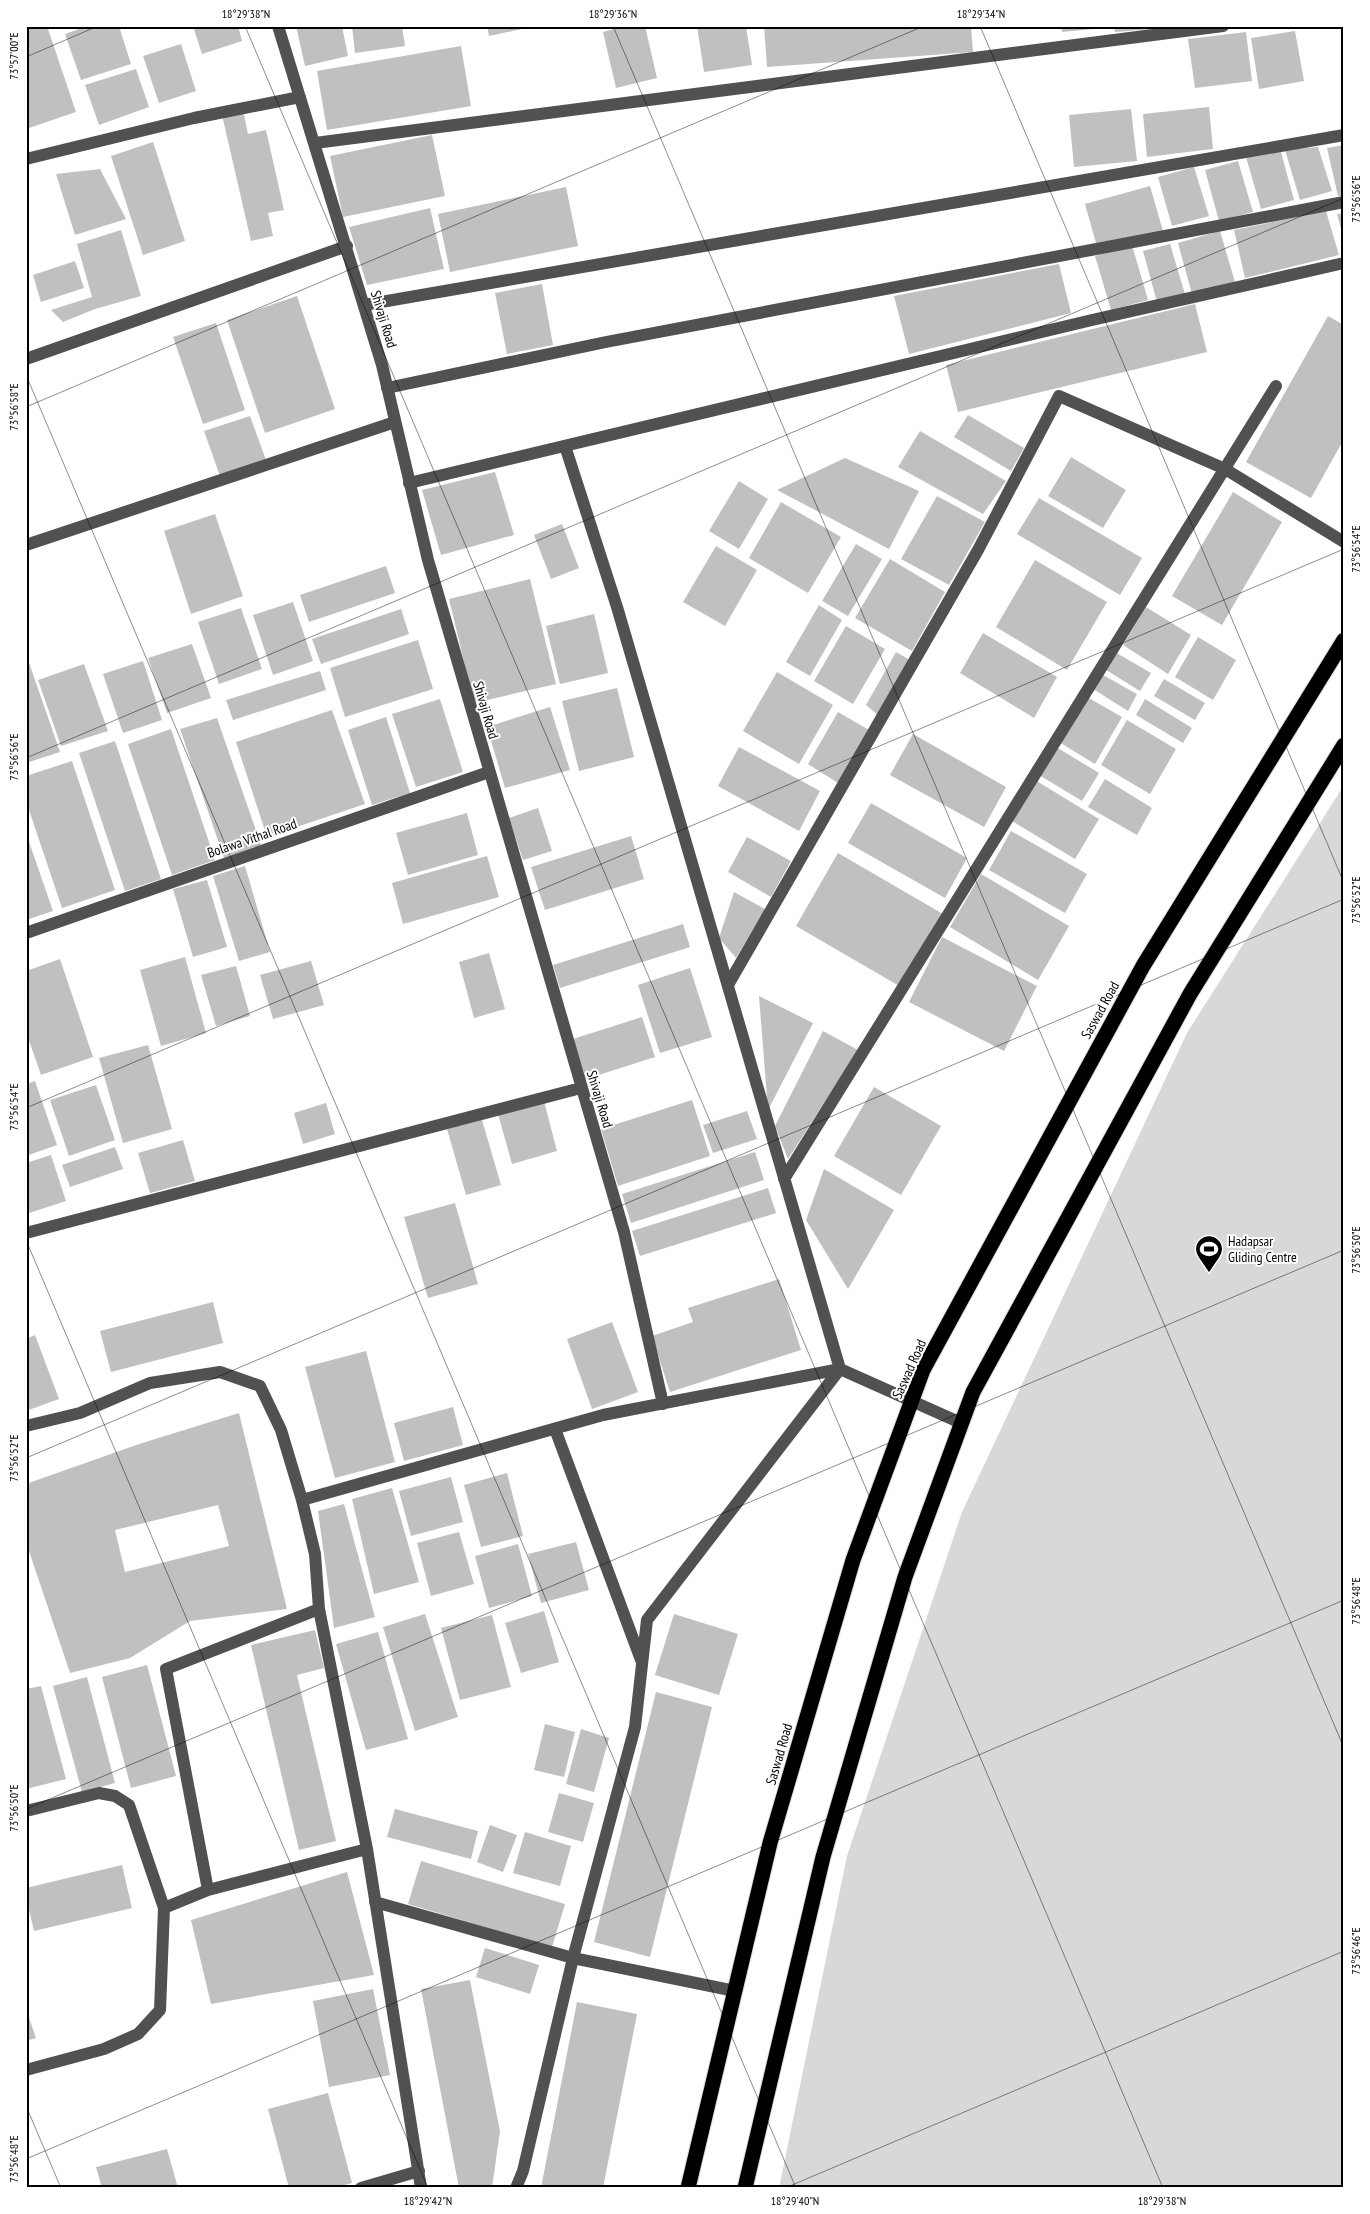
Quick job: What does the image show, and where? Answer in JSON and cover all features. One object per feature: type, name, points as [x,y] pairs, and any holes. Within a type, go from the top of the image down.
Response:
[{"type":"highway","name":"Saswad Road","points":[[688,2188],[770,1843],[853,1560],[923,1370],[1143,966],[1344,640]]},
{"type":"highway","points":[[745,2188],[823,1857],[905,1577],[973,1392],[1190,994],[1344,745]]},
{"type":"street","name":"Shivaji Road","points":[[278,26],[364,305],[387,388],[428,560],[488,772],[624,1232],[663,1404]]},
{"type":"street","points":[[315,143],[1223,26]]},
{"type":"street","points":[[26,159],[194,118],[300,97]]},
{"type":"street","points":[[364,305],[1344,135]]},
{"type":"street","points":[[387,388],[616,340],[1344,202]]},
{"type":"street","points":[[26,359],[347,246]]},
{"type":"street","points":[[409,483],[1092,320],[1344,263]]},
{"type":"street","points":[[784,1179],[1276,386]]},
{"type":"street","points":[[728,985],[978,550],[1059,396],[1225,470],[1344,542]]},
{"type":"street","points":[[26,545],[395,422]]},
{"type":"street","points":[[565,446],[617,607],[840,1369]]},
{"type":"street","name":"Bolawa Vithal Road","points":[[26,933],[488,772]]},
{"type":"street","points":[[26,1233],[581,1088]]},
{"type":"street","points":[[516,2188],[523,2171],[573,1958],[635,1727],[647,1620],[840,1369]]},
{"type":"street","points":[[302,1500],[603,1415],[840,1369],[962,1424]]},
{"type":"street","points":[[26,1426],[80,1413],[150,1383],[220,1372],[260,1386],[281,1430],[302,1500],[314,1554],[319,1609],[367,1849],[421,2188]]},
{"type":"street","points":[[554,1429],[642,1663]]},
{"type":"street","points":[[208,1890],[166,1668],[319,1609]]},
{"type":"street","points":[[26,1811],[99,1793],[115,1796],[129,1805],[164,1908],[160,2010],[138,2034],[104,2049],[26,2070]]},
{"type":"street","points":[[164,1908],[208,1890],[367,1849]]},
{"type":"street","points":[[375,1902],[573,1958],[735,1991]]},
{"type":"street","points":[[361,2188],[419,2171]]},
{"type":"shaded area","name":"Hadapsar Gliding Centre","points":[[1344,785],[1344,2188],[779,2188],[847,1856],[962,1512],[1187,1033]]},
{"type":"building","points":[[26,26],[47,26],[76,112],[26,129]]},
{"type":"building","points":[[88,26],[119,26],[131,64],[81,80],[65,34]]},
{"type":"building","points":[[193,26],[238,26],[242,41],[202,54]]},
{"type":"building","points":[[296,26],[342,26],[348,56],[305,66]]},
{"type":"building","points":[[352,26],[402,26],[405,46],[355,53]]},
{"type":"building","points":[[487,26],[527,26],[527,28],[489,36]]},
{"type":"building","points":[[624,26],[645,26],[657,78],[616,88],[603,32]]},
{"type":"building","points":[[697,26],[746,26],[752,65],[704,72]]},
{"type":"building","points":[[764,26],[971,26],[973,52],[767,67]]},
{"type":"building","points":[[1061,26],[1104,26],[1104,28],[1062,32]]},
{"type":"building","points":[[1114,26],[1153,26],[1154,29],[1115,32]]},
{"type":"building","points":[[1295,31],[1304,81],[1259,89],[1251,38]]},
{"type":"building","points":[[1246,32],[1252,81],[1195,88],[1188,39]]},
{"type":"building","points":[[181,44],[196,91],[159,103],[143,56]]},
{"type":"building","points":[[461,46],[471,106],[327,130],[317,71]]},
{"type":"building","points":[[136,69],[149,107],[99,125],[85,85]]},
{"type":"building","points":[[1209,107],[1213,149],[1147,157],[1143,114]]},
{"type":"building","points":[[1131,109],[1137,161],[1074,167],[1069,115]]},
{"type":"building","points":[[243,110],[248,134],[266,130],[284,210],[268,213],[273,236],[251,241],[222,115]]},
{"type":"building","points":[[432,135],[445,196],[343,217],[330,156]]},
{"type":"building","points":[[153,142],[185,241],[143,255],[111,156]]},
{"type":"building","points":[[1344,145],[1344,195],[1338,196],[1327,148]]},
{"type":"building","points":[[1318,147],[1332,191],[1300,200],[1285,150]]},
{"type":"building","points":[[1281,152],[1294,200],[1261,209],[1246,157]]},
{"type":"building","points":[[1238,161],[1253,212],[1219,221],[1205,170]]},
{"type":"building","points":[[1194,167],[1209,216],[1172,226],[1158,177]]},
{"type":"building","points":[[100,169],[126,219],[75,235],[56,174]]},
{"type":"building","points":[[1150,186],[1163,231],[1096,243],[1085,204]]},
{"type":"building","points":[[566,187],[578,246],[450,272],[438,214]]},
{"type":"building","points":[[430,208],[444,269],[367,285],[349,227]]},
{"type":"building","points":[[1326,211],[1339,255],[1245,278],[1234,230]]},
{"type":"building","points":[[1344,213],[1344,235],[1343,236],[1337,214]]},
{"type":"building","points":[[121,230],[141,296],[95,309],[63,322],[51,310],[92,297],[77,244]]},
{"type":"building","points":[[1220,231],[1235,282],[1192,294],[1178,243]]},
{"type":"building","points":[[1170,244],[1185,294],[1157,302],[1143,251]]},
{"type":"building","points":[[1132,245],[1148,300],[1111,310],[1095,256]]},
{"type":"building","points":[[75,261],[84,288],[41,302],[33,275]]},
{"type":"building","points":[[1059,264],[1071,313],[909,354],[894,296]]},
{"type":"building","points":[[542,284],[553,345],[507,354],[495,293]]},
{"type":"building","points":[[297,296],[335,409],[265,433],[227,320]]},
{"type":"building","points":[[1195,304],[1207,352],[958,412],[946,365]]},
{"type":"building","points":[[1328,316],[1344,325],[1344,439],[1311,498],[1246,462]]},
{"type":"building","points":[[216,323],[245,410],[203,424],[173,337]]},
{"type":"building","points":[[968,415],[1024,448],[1011,471],[954,437]]},
{"type":"building","points":[[250,416],[266,460],[220,476],[204,431]]},
{"type":"building","points":[[920,431],[1006,481],[983,514],[898,467]]},
{"type":"building","points":[[1071,457],[1126,490],[1103,528],[1048,496]]},
{"type":"building","points":[[845,458],[919,491],[889,549],[777,490]]},
{"type":"building","points":[[495,472],[514,535],[441,555],[422,490]]},
{"type":"building","points":[[739,481],[768,499],[739,549],[709,531]]},
{"type":"building","points":[[1233,492],[1282,522],[1222,625],[1172,596]]},
{"type":"building","points":[[937,496],[985,522],[949,585],[901,559]]},
{"type":"building","points":[[1039,498],[1142,558],[1120,595],[1017,534]]},
{"type":"building","points":[[781,502],[841,537],[808,593],[749,558]]},
{"type":"building","points":[[215,514],[243,596],[191,614],[164,531]]},
{"type":"building","points":[[562,524],[579,568],[551,579],[534,535]]},
{"type":"building","points":[[856,544],[882,559],[848,616],[822,601]]},
{"type":"building","points":[[716,546],[757,570],[725,626],[683,602]]},
{"type":"building","points":[[890,559],[945,592],[912,651],[855,618]]},
{"type":"building","points":[[1035,560],[1107,602],[1067,670],[996,627]]},
{"type":"building","points":[[386,566],[395,593],[309,622],[300,595]]},
{"type":"building","points":[[530,579],[556,684],[474,703],[449,599]]},
{"type":"building","points":[[293,602],[313,661],[273,675],[253,615]]},
{"type":"building","points":[[819,605],[842,620],[810,676],[786,662]]},
{"type":"building","points":[[1146,607],[1191,635],[1168,674],[1123,645]]},
{"type":"building","points":[[241,608],[262,669],[219,684],[198,622]]},
{"type":"building","points":[[401,609],[409,634],[321,664],[312,639]]},
{"type":"building","points":[[594,614],[608,673],[560,684],[546,626]]},
{"type":"building","points":[[846,626],[885,649],[853,704],[814,681]]},
{"type":"building","points":[[983,633],[1057,677],[1034,718],[960,673]]},
{"type":"building","points":[[1198,637],[1236,660],[1213,700],[1175,677]]},
{"type":"building","points":[[418,640],[433,689],[345,717],[330,668]]},
{"type":"building","points":[[192,644],[211,698],[167,713],[148,658]]},
{"type":"building","points":[[896,652],[910,660],[879,716],[866,705]]},
{"type":"building","points":[[1115,652],[1151,673],[1140,691],[1106,670]]},
{"type":"building","points":[[26,654],[60,752],[26,763]]},
{"type":"building","points":[[143,661],[162,720],[123,733],[103,674]]},
{"type":"building","points":[[84,664],[108,731],[61,746],[38,680]]},
{"type":"building","points":[[320,671],[326,690],[233,720],[226,700]]},
{"type":"building","points":[[777,672],[833,705],[799,764],[743,731]]},
{"type":"building","points":[[1103,675],[1137,694],[1128,711],[1093,689]]},
{"type":"building","points":[[1164,679],[1205,703],[1195,720],[1154,696]]},
{"type":"building","points":[[617,688],[634,757],[579,771],[562,701]]},
{"type":"building","points":[[1087,697],[1122,717],[1095,764],[1059,742]]},
{"type":"building","points":[[440,699],[463,772],[416,787],[392,714]]},
{"type":"building","points":[[1145,699],[1192,728],[1183,743],[1136,715]]},
{"type":"building","points":[[550,707],[570,770],[505,788],[487,727]]},
{"type":"building","points":[[332,710],[365,804],[267,837],[236,742]]},
{"type":"building","points":[[838,712],[869,730],[838,783],[808,764]]},
{"type":"building","points":[[386,717],[410,793],[372,805],[348,730]]},
{"type":"building","points":[[217,718],[261,845],[224,858],[180,729]]},
{"type":"building","points":[[1127,720],[1176,749],[1150,794],[1101,765]]},
{"type":"building","points":[[171,729],[215,860],[172,875],[128,744]]},
{"type":"building","points":[[913,734],[1006,787],[984,827],[890,775]]},
{"type":"building","points":[[115,741],[161,879],[125,891],[79,753]]},
{"type":"building","points":[[739,747],[820,791],[799,831],[718,786]]},
{"type":"building","points":[[1056,747],[1099,773],[1082,801],[1039,775]]},
{"type":"building","points":[[72,761],[115,890],[62,908],[26,801],[26,776]]},
{"type":"building","points":[[1105,779],[1152,808],[1137,835],[1088,807]]},
{"type":"building","points":[[1035,780],[1099,819],[1075,859],[1012,821]]},
{"type":"building","points":[[871,803],[967,858],[945,898],[848,843]]},
{"type":"building","points":[[538,808],[552,851],[523,860],[509,818]]},
{"type":"building","points":[[467,813],[478,855],[408,875],[396,833]]},
{"type":"building","points":[[1011,831],[1087,874],[1065,913],[989,870]]},
{"type":"building","points":[[26,833],[53,911],[26,920]]},
{"type":"building","points":[[631,836],[644,879],[545,910],[531,867]]},
{"type":"building","points":[[747,837],[791,861],[771,897],[728,872]]},
{"type":"building","points":[[838,853],[943,914],[901,987],[796,926]]},
{"type":"building","points":[[487,856],[499,897],[403,924],[392,883]]},
{"type":"building","points":[[245,866],[270,952],[239,961],[213,876]]},
{"type":"building","points":[[981,874],[1069,926],[1038,980],[950,927]]},
{"type":"building","points":[[207,880],[227,947],[193,957],[173,889]]},
{"type":"building","points":[[734,892],[765,909],[736,958],[719,938]]},
{"type":"building","points":[[683,924],[690,947],[560,988],[553,965]]},
{"type":"building","points":[[942,937],[1037,986],[1004,1051],[909,1002]]},
{"type":"building","points":[[489,953],[505,1009],[474,1018],[459,962]]},
{"type":"building","points":[[185,957],[206,1033],[161,1046],[140,970]]},
{"type":"building","points":[[60,959],[93,1057],[41,1075],[26,1032],[26,971]]},
{"type":"building","points":[[311,961],[324,1005],[273,1019],[260,975]]},
{"type":"building","points":[[236,966],[250,1016],[216,1026],[201,975]]},
{"type":"building","points":[[690,968],[712,1037],[660,1053],[638,985]]},
{"type":"building","points":[[759,996],[813,1023],[768,1110]]},
{"type":"building","points":[[642,1017],[655,1057],[586,1079],[573,1039]]},
{"type":"building","points":[[823,1031],[858,1050],[788,1159],[775,1126]]},
{"type":"building","points":[[148,1045],[172,1129],[123,1143],[99,1058]]},
{"type":"building","points":[[35,1081],[57,1145],[26,1156],[26,1084]]},
{"type":"building","points":[[96,1085],[115,1140],[69,1156],[50,1100]]},
{"type":"building","points":[[874,1087],[941,1126],[901,1195],[834,1156]]},
{"type":"building","points":[[692,1100],[710,1156],[618,1186],[601,1129]]},
{"type":"building","points":[[544,1101],[557,1151],[512,1164],[498,1114]]},
{"type":"building","points":[[326,1103],[335,1134],[303,1144],[294,1113]]},
{"type":"building","points":[[747,1111],[757,1139],[713,1153],[703,1125]]},
{"type":"building","points":[[482,1120],[501,1185],[466,1195],[447,1129]]},
{"type":"building","points":[[183,1140],[195,1181],[150,1193],[138,1153]]},
{"type":"building","points":[[115,1147],[123,1169],[70,1187],[62,1165]]},
{"type":"building","points":[[755,1152],[764,1180],[631,1223],[622,1194]]},
{"type":"building","points":[[51,1155],[66,1201],[26,1214],[26,1163]]},
{"type":"building","points":[[824,1169],[894,1210],[848,1289],[806,1220]]},
{"type":"building","points":[[768,1188],[776,1213],[640,1256],[632,1231]]},
{"type":"building","points":[[455,1203],[478,1284],[428,1298],[404,1217]]},
{"type":"building","points":[[779,1279],[801,1350],[670,1392],[652,1336],[693,1322],[688,1308]]},
{"type":"building","points":[[213,1302],[223,1343],[111,1372],[100,1331]]},
{"type":"building","points":[[612,1322],[638,1392],[592,1409],[567,1339]]},
{"type":"building","points":[[35,1335],[59,1399],[26,1411],[26,1339]]},
{"type":"building","points":[[366,1351],[395,1462],[335,1478],[305,1367]]},
{"type":"building","points":[[453,1407],[463,1445],[404,1461],[394,1423]]},
{"type":"building","points":[[239,1413],[287,1609],[190,1621],[130,1658],[70,1673],[26,1542],[26,1484],[139,1444]],"holes":[[[218,1505],[229,1546],[125,1572],[115,1530]]]},
{"type":"building","points":[[507,1473],[523,1536],[481,1547],[464,1485]]},
{"type":"building","points":[[451,1477],[463,1522],[411,1536],[399,1491]]},
{"type":"building","points":[[392,1488],[419,1582],[374,1594],[352,1499]]},
{"type":"building","points":[[344,1504],[375,1617],[334,1628],[318,1511]]},
{"type":"building","points":[[459,1532],[474,1584],[431,1596],[417,1543]]},
{"type":"building","points":[[576,1542],[589,1590],[541,1603],[528,1554]]},
{"type":"building","points":[[518,1544],[532,1596],[489,1608],[475,1556]]},
{"type":"building","points":[[544,1611],[559,1662],[521,1673],[505,1623]]},
{"type":"building","points":[[425,1614],[458,1717],[415,1731],[383,1627]]},
{"type":"building","points":[[674,1614],[738,1634],[719,1695],[655,1675]]},
{"type":"building","points":[[492,1615],[511,1687],[460,1700],[441,1628]]},
{"type":"building","points":[[315,1630],[324,1668],[297,1675],[336,1841],[299,1850],[251,1645]]},
{"type":"building","points":[[378,1632],[408,1739],[366,1750],[336,1644]]},
{"type":"building","points":[[147,1665],[176,1776],[131,1788],[102,1677]]},
{"type":"building","points":[[87,1677],[115,1783],[82,1792],[53,1686]]},
{"type":"building","points":[[41,1686],[66,1779],[26,1789],[26,1689]]},
{"type":"building","points":[[656,1692],[712,1707],[650,1957],[594,1942]]},
{"type":"building","points":[[545,1724],[575,1732],[564,1777],[534,1770]]},
{"type":"building","points":[[581,1729],[609,1738],[594,1792],[566,1784]]},
{"type":"building","points":[[559,1793],[594,1803],[583,1842],[548,1832]]},
{"type":"building","points":[[395,1809],[478,1831],[471,1859],[387,1837]]},
{"type":"building","points":[[490,1825],[517,1835],[503,1872],[477,1862]]},
{"type":"building","points":[[525,1832],[571,1846],[560,1886],[513,1873]]},
{"type":"building","points":[[421,1861],[565,1904],[552,1947],[408,1904]]},
{"type":"building","points":[[122,1865],[132,1908],[34,1931],[26,1897],[26,1888]]},
{"type":"building","points":[[347,1872],[374,1975],[211,2004],[191,1920]]},
{"type":"building","points":[[485,1948],[539,1965],[530,1994],[476,1977]]},
{"type":"building","points":[[470,1980],[500,2131],[492,2188],[459,2188],[421,1989]]},
{"type":"building","points":[[373,1989],[390,2075],[329,2087],[313,2001]]},
{"type":"building","points":[[577,2002],[637,2014],[603,2188],[541,2188]]},
{"type":"building","points":[[26,2009],[36,2038],[26,2041]]},
{"type":"building","points":[[328,2093],[352,2183],[334,2188],[289,2188],[268,2109]]},
{"type":"building","points":[[167,2149],[178,2188],[102,2188],[96,2167]]},
{"type":"place","name":"Hadapsar Gliding Centre","points":[[1209,1273]]}]
